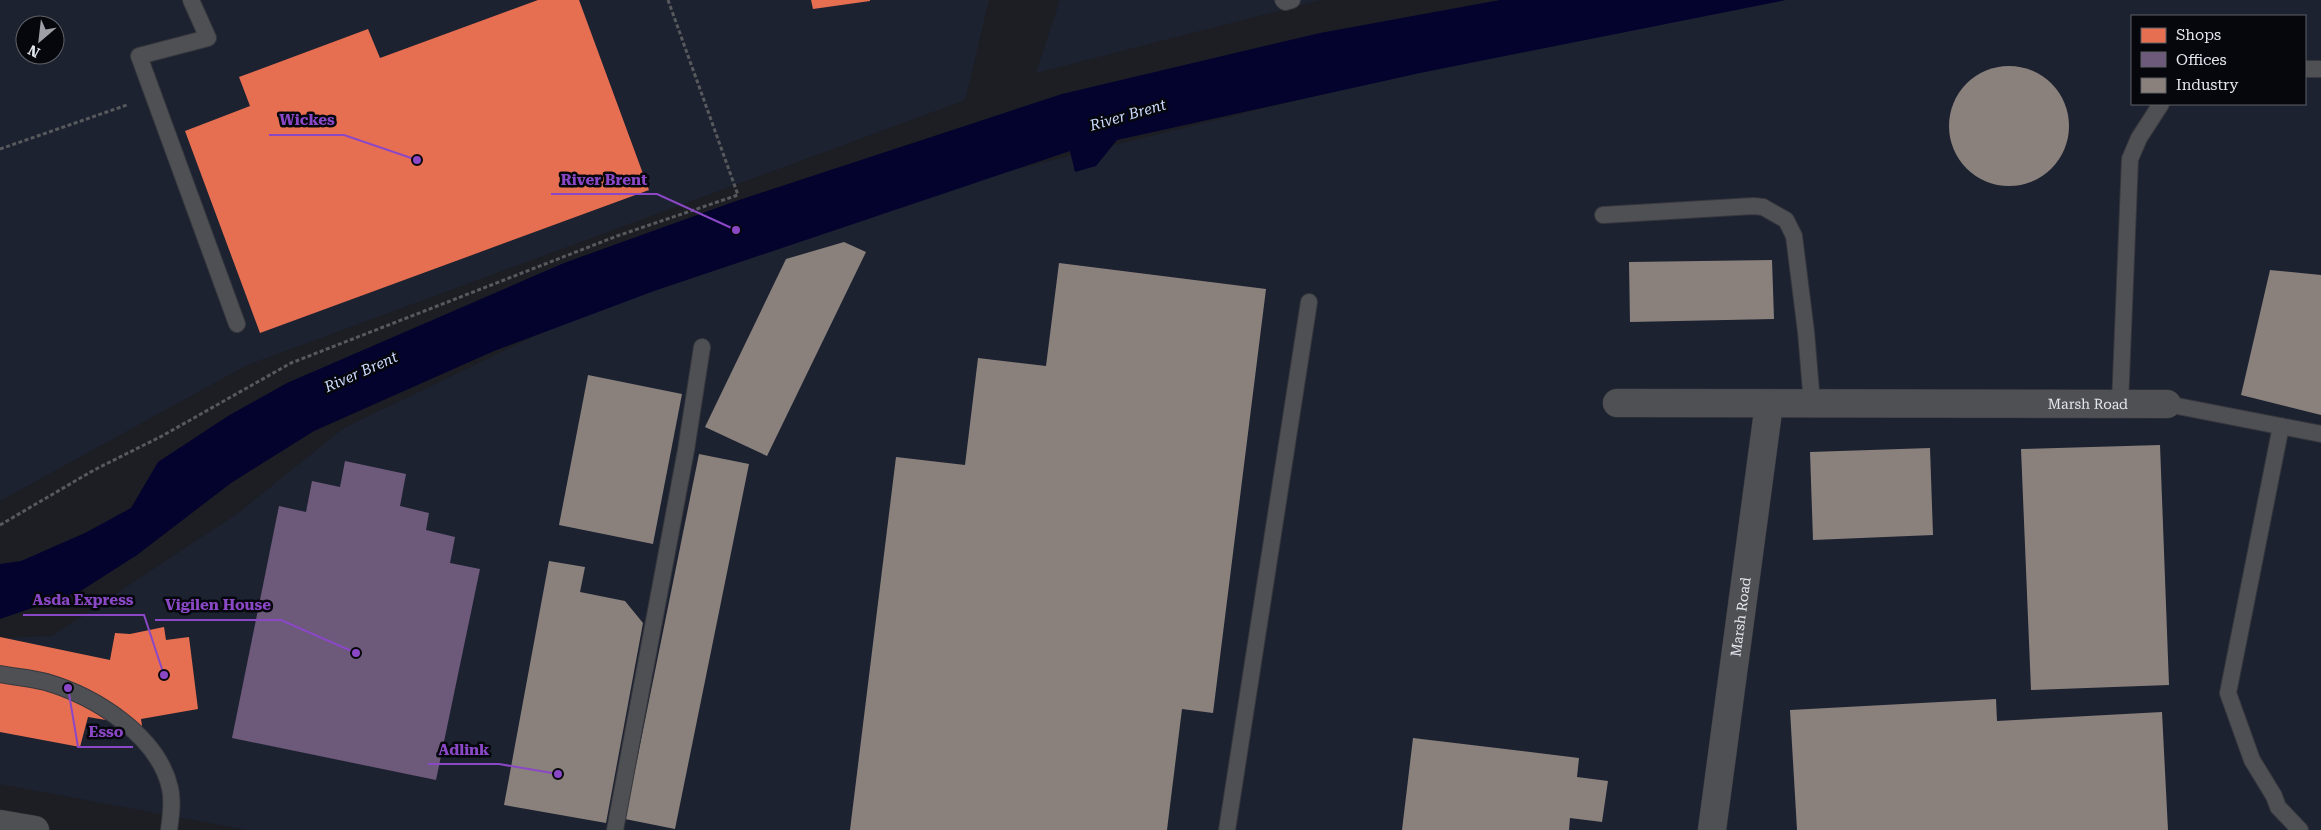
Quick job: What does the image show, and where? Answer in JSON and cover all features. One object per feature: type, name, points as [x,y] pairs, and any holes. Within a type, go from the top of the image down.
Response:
[{"type":"street","name":"Marsh Road","points":[[1617,403],[2167,404]]},
{"type":"street","name":"Marsh Road","points":[[1712,830],[1770,404]]},
{"type":"street","points":[[0,824],[35,830]]},
{"type":"lane","points":[[191,0],[208,38],[138,56],[237,324]]},
{"type":"lane","points":[[1283,0],[1285,2],[1292,0]]},
{"type":"lane","points":[[2306,69],[2321,69]]},
{"type":"lane","points":[[2120,404],[2130,159],[2139,138],[2160,105]]},
{"type":"lane","points":[[1603,215],[1754,206],[1763,207],[1786,220],[1794,236],[1806,332],[1812,403]]},
{"type":"lane","points":[[1227,830],[1310,302]]},
{"type":"lane","points":[[615,830],[684,460],[702,348]]},
{"type":"lane","points":[[2167,404],[2321,434]]},
{"type":"lane","points":[[2281,426],[2228,693],[2252,760],[2274,796],[2278,807],[2300,830]]},
{"type":"lane","points":[[0,674],[45,682],[69,692],[103,708],[141,737],[165,772],[171,789],[172,811],[169,830]]},
{"type":"path","points":[[0,525],[94,470],[162,436],[291,363],[617,236],[738,195],[668,0]]},
{"type":"path","points":[[0,149],[153,96]]},
{"type":"shaded area","points":[[0,0],[989,0],[965,100],[247,365],[0,501]]},
{"type":"shaded area","points":[[1060,0],[1321,0],[1036,73]]},
{"type":"shaded area","points":[[1770,0],[2321,0],[2321,830],[247,830],[0,784],[0,638],[52,636],[237,514],[344,428],[585,312],[989,176],[1468,58]]},
{"type":"water","points":[[1500,0],[1786,0],[1420,73],[1117,140],[1096,166],[1075,172],[1070,151],[654,291],[494,351],[314,431],[231,483],[137,555],[79,592],[0,619],[0,564],[21,561],[85,533],[131,508],[158,462],[228,416],[287,383],[564,263],[736,201],[1062,94],[1320,33]]},
{"type":"building: Shops","points":[[538,0],[579,0],[649,190],[260,333],[185,131],[250,106],[239,77],[368,29],[380,58]]},
{"type":"building: Shops","points":[[811,0],[870,0],[870,1],[813,9]]},
{"type":"building: Shops","points":[[164,627],[166,640],[189,637],[198,709],[141,719],[142,726],[88,717],[80,747],[0,732],[0,637],[110,660],[115,633],[130,634]]},
{"type":"building: Offices","points":[[345,461],[406,474],[400,506],[429,513],[426,530],[455,537],[450,563],[480,569],[436,780],[232,738],[279,506],[306,512],[312,481],[340,487]]},
{"type":"building: Industry","points":[[2009,66],[2021,67],[2032,71],[2042,76],[2051,84],[2059,93],[2064,103],[2068,114],[2068,138],[2064,149],[2059,159],[2051,168],[2042,176],[2032,181],[2021,185],[2009,186],[1997,185],[1986,181],[1976,176],[1967,168],[1959,159],[1954,149],[1950,138],[1949,126],[1950,114],[1954,103],[1959,93],[1967,84],[1976,76],[1986,71],[1997,67]]},
{"type":"building: Industry","points":[[844,242],[866,252],[767,456],[705,427],[786,259]]},
{"type":"building: Industry","points":[[1772,260],[1774,319],[1630,322],[1629,262]]},
{"type":"building: Industry","points":[[1059,263],[1266,289],[1213,713],[1182,709],[1167,830],[850,830],[896,457],[965,465],[978,358],[1046,366]]},
{"type":"building: Industry","points":[[2270,270],[2321,275],[2321,415],[2241,395]]},
{"type":"building: Industry","points":[[588,375],[682,394],[653,544],[559,525]]},
{"type":"building: Industry","points":[[2160,445],[2169,685],[2031,690],[2021,449]]},
{"type":"building: Industry","points":[[1930,448],[1933,535],[1813,540],[1810,452]]},
{"type":"building: Industry","points":[[699,454],[749,464],[675,829],[625,819]]},
{"type":"building: Industry","points":[[549,561],[585,567],[580,592],[625,601],[643,623],[606,823],[504,805]]},
{"type":"building: Industry","points":[[1996,699],[1997,721],[2162,712],[2168,830],[1797,830],[1790,710]]},
{"type":"building: Industry","points":[[1413,738],[1579,758],[1577,777],[1608,781],[1602,822],[1570,818],[1569,830],[1402,830]]},
{"type":"place","name":"Wickes","points":[[417,160]]},
{"type":"place","name":"River Brent","points":[[736,230]]},
{"type":"place","name":"Vigilen House","points":[[356,653]]},
{"type":"place","name":"Asda Express","points":[[164,675]]},
{"type":"place","name":"Esso","points":[[68,688]]},
{"type":"place","name":"Adlink","points":[[558,774]]}]
